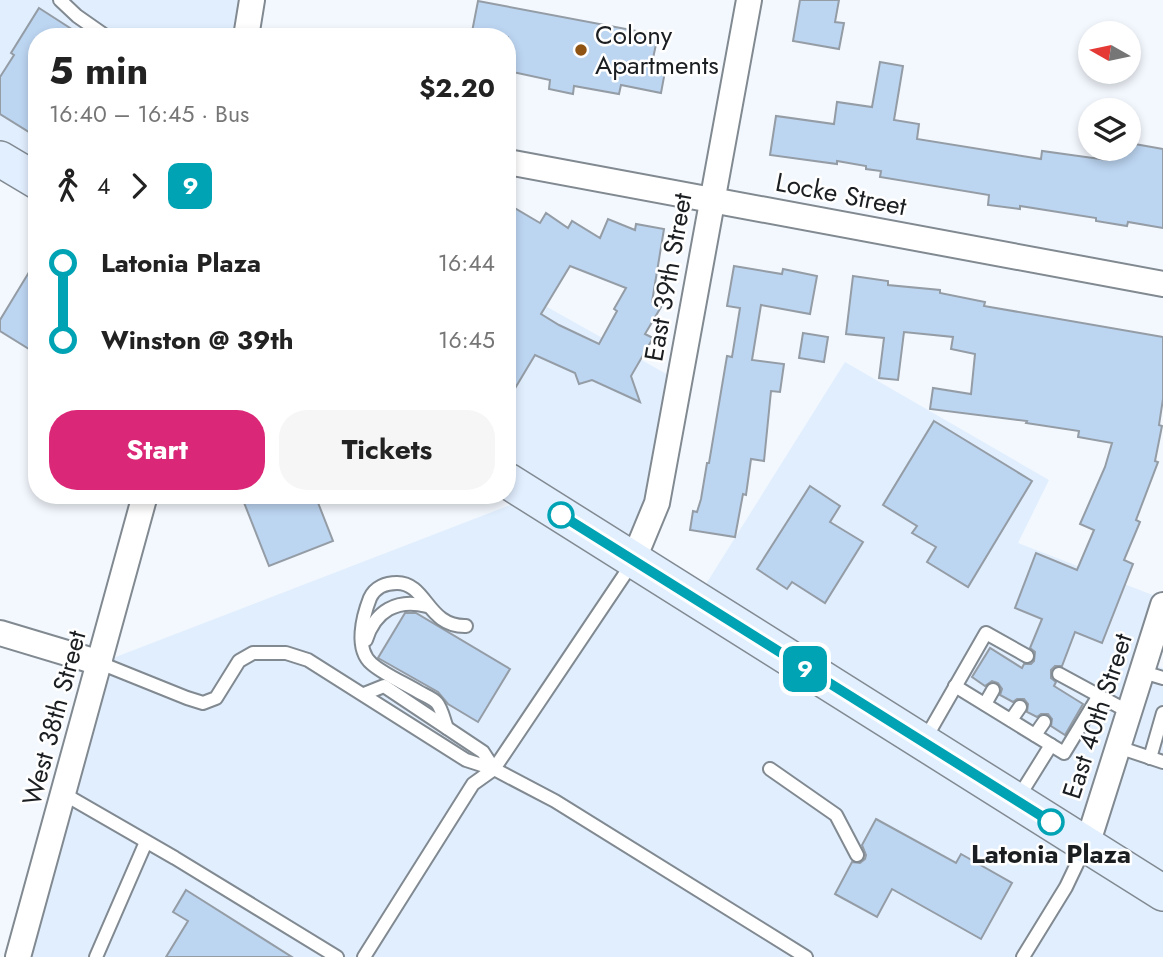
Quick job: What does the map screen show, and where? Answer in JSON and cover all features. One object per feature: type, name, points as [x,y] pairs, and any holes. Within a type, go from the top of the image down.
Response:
[{"type":"main road","points":[[0,159],[28,176]]},
{"type":"main road","points":[[516,486],[1163,893]]},
{"type":"street","points":[[247,28],[252,0]]},
{"type":"street","name":"East 39th Street","points":[[633,561],[657,503],[749,0]]},
{"type":"street","name":"Locke Street","points":[[516,163],[1163,284]]},
{"type":"street","name":"West 38th Street","points":[[18,957],[143,504]]},
{"type":"street","name":"East 40th Street","points":[[1087,845],[1129,712],[1153,675],[1163,606]]},
{"type":"street","points":[[0,633],[100,663]]},
{"type":"lane","points":[[60,0],[94,28]]},
{"type":"lane","points":[[364,957],[473,784],[494,769],[633,561]]},
{"type":"lane","points":[[447,728],[437,703],[370,663],[363,648],[361,634],[365,612],[372,593],[383,585],[398,583],[410,585],[427,606],[454,626],[466,626]]},
{"type":"lane","points":[[363,648],[374,620],[385,609],[412,602],[427,606]]},
{"type":"lane","points":[[923,741],[986,633],[1018,656]]},
{"type":"lane","points":[[100,663],[203,703],[216,698],[239,661],[253,653],[286,653],[308,660],[466,760],[494,769],[555,801],[806,957]]},
{"type":"lane","points":[[1063,682],[1129,712]]},
{"type":"lane","points":[[955,686],[1064,753],[1098,697]]},
{"type":"lane","points":[[364,694],[384,687],[484,751],[494,769]]},
{"type":"lane","points":[[985,704],[993,690]]},
{"type":"lane","points":[[1011,720],[1020,707]]},
{"type":"lane","points":[[1150,758],[1163,713]]},
{"type":"lane","points":[[1035,735],[1044,722]]},
{"type":"lane","points":[[1016,800],[1051,745]]},
{"type":"lane","points":[[1118,747],[1163,762]]},
{"type":"lane","points":[[770,769],[836,815],[857,855]]},
{"type":"lane","points":[[64,794],[337,957]]},
{"type":"lane","points":[[96,957],[146,842]]},
{"type":"lane","points":[[1023,957],[1066,887],[1087,845]]},
{"type":"shaded area","points":[[0,0],[252,0],[247,28],[28,28],[28,176],[0,159]]},
{"type":"shaded area","name":"Latonia Plaza","points":[[516,289],[679,381],[633,561],[696,600],[845,362],[1049,480],[1018,543],[1163,599],[1146,663],[1163,668],[1163,957],[18,957],[100,663],[531,497],[516,487]]},
{"type":"building","points":[[800,0],[839,0],[835,22],[844,23],[839,49],[793,41]]},
{"type":"building","name":"Colony Apartments","points":[[478,1],[658,35],[652,63],[666,66],[661,93],[621,85],[619,94],[574,86],[573,94],[549,89],[550,80],[516,73],[516,28],[473,28]]},
{"type":"building","points":[[39,8],[70,28],[28,28],[28,131],[0,114],[0,77],[14,55],[11,53]]},
{"type":"building","points":[[880,62],[903,66],[894,120],[919,124],[917,139],[1041,159],[1042,151],[1078,156],[1078,161],[1141,161],[1141,145],[1163,149],[1163,228],[1128,222],[1127,226],[1096,221],[1096,218],[1020,206],[1020,209],[988,205],[989,195],[880,177],[881,171],[866,169],[866,166],[770,155],[776,116],[834,124],[837,102],[872,107]]},
{"type":"building","points":[[516,209],[540,223],[546,213],[568,228],[572,221],[600,238],[608,219],[635,230],[636,224],[664,229],[652,302],[661,307],[645,334],[653,338],[631,376],[640,402],[592,380],[579,384],[575,373],[535,355],[516,387]],"holes":[[[570,266],[626,288],[614,309],[617,311],[599,344],[541,314]]]},
{"type":"building","points":[[734,266],[782,274],[783,269],[817,276],[810,314],[761,305],[752,360],[784,364],[780,392],[771,391],[764,461],[751,459],[746,495],[743,494],[735,537],[690,530],[693,511],[697,512],[709,463],[727,356],[732,357],[740,308],[727,306]]},
{"type":"building","points":[[28,274],[28,348],[0,331],[0,320]]},
{"type":"building","points":[[853,276],[888,281],[888,285],[940,290],[940,293],[985,302],[984,306],[1163,337],[1163,399],[1159,425],[1162,426],[1155,461],[1158,462],[1136,520],[1140,522],[1124,560],[1133,564],[1102,643],[1075,632],[1062,666],[1055,666],[1051,670],[1051,678],[1056,682],[1054,686],[1083,704],[1065,735],[1051,726],[1052,719],[1048,714],[1037,717],[1027,712],[1028,704],[1024,699],[1013,702],[1000,695],[1002,689],[998,683],[992,681],[985,686],[972,677],[990,648],[1022,668],[1024,664],[1034,661],[1035,652],[1030,648],[1042,619],[1015,608],[1036,553],[1077,570],[1094,530],[1080,524],[1105,467],[1112,443],[1078,437],[1079,431],[1026,423],[1027,421],[930,409],[933,388],[971,394],[975,354],[951,349],[953,337],[904,332],[898,380],[879,378],[884,338],[846,334]]},
{"type":"building","points":[[803,333],[828,337],[824,362],[799,358]]},
{"type":"building","points":[[934,421],[1032,481],[968,587],[927,562],[936,547],[912,533],[917,526],[883,505]]},
{"type":"building","points":[[810,486],[840,506],[830,522],[863,542],[825,603],[792,582],[787,589],[757,569]]},
{"type":"building","points":[[245,504],[319,504],[333,541],[269,566]]},
{"type":"building","points":[[405,613],[416,613],[510,669],[478,722],[448,704],[438,692],[378,658]]},
{"type":"building","points":[[876,819],[956,863],[961,854],[1012,883],[981,939],[892,889],[877,917],[835,894],[852,862],[860,863],[865,859],[862,845]]},
{"type":"building","points":[[186,890],[292,957],[166,957],[188,921],[173,912]]},
{"type":"bus line","name":"9","points":[[561,515],[1051,822]]},
{"type":"place","name":"Colony Apartments","points":[[581,50]]},
{"type":"place","name":"Latonia Plaza","points":[[1051,822]]}]
